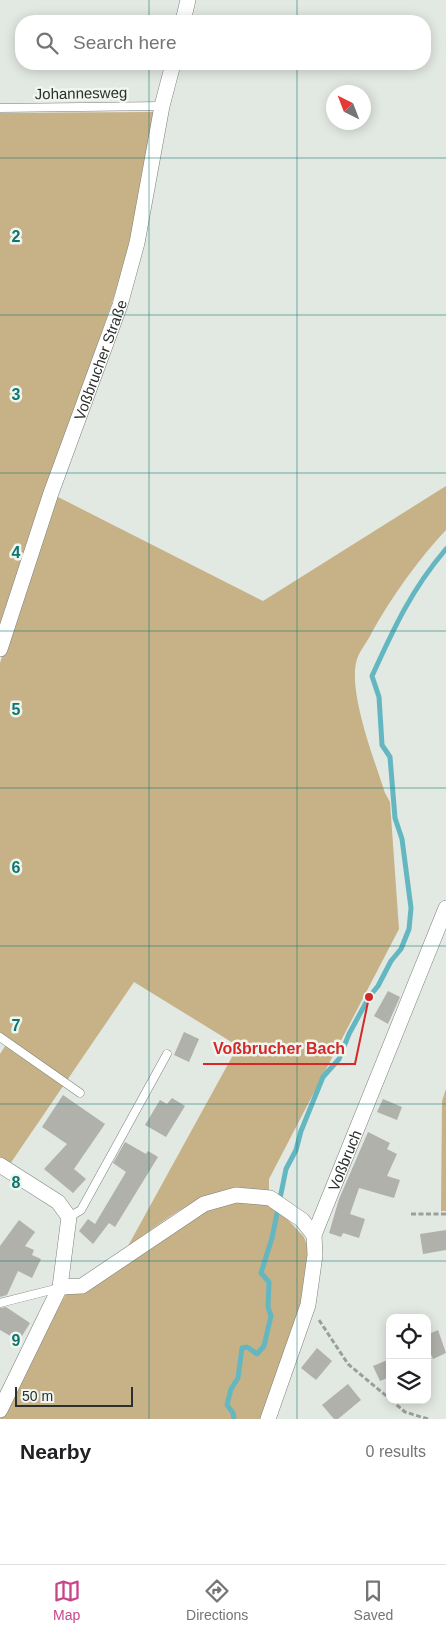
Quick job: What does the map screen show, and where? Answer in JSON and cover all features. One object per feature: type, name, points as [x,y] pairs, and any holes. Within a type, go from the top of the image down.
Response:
[{"type":"street","points":[[184,15],[188,0]]},
{"type":"street","name":"Voßbrucher Straße","points":[[0,649],[51,494],[120,305],[138,243],[162,106],[171,70]]},
{"type":"street","name":"Voßbruch","points":[[268,1419],[308,1305],[315,1255],[314,1235],[446,908]]},
{"type":"street","points":[[0,1165],[58,1202],[69,1218],[60,1288],[0,1410]]},
{"type":"street","points":[[60,1288],[82,1286],[204,1204],[236,1195],[270,1198],[289,1209],[302,1220],[314,1235]]},
{"type":"lane","name":"Johannesweg","points":[[0,108],[162,106]]},
{"type":"lane","points":[[0,1037],[80,1093]]},
{"type":"lane","points":[[69,1218],[81,1210],[167,1054]]},
{"type":"lane","points":[[0,1303],[60,1288]]},
{"type":"path","points":[[411,1214],[446,1214]]},
{"type":"path","points":[[308,1305],[348,1364],[386,1397]]},
{"type":"path","points":[[395,1404],[405,1412],[428,1419]]},
{"type":"shaded area","points":[[153,112],[156,120],[123,271],[0,625],[0,113]]},
{"type":"shaded area","points":[[446,486],[446,530],[415,566],[388,605],[358,656],[355,673],[359,707],[369,745],[385,793],[390,802],[399,929],[269,1179],[269,1192],[247,1190],[210,1196],[178,1212],[128,1246],[238,1046],[134,982],[10,1164],[0,1158],[0,1054],[9,1040],[0,1034],[0,663],[56,496],[263,601]]},
{"type":"shaded area","points":[[446,1089],[446,1211],[441,1211],[442,1101]]},
{"type":"shaded area","points":[[235,1198],[276,1207],[304,1237],[310,1254],[301,1303],[265,1419],[0,1419],[0,1415],[66,1294],[204,1207]]},
{"type":"building","points":[[388,991],[400,997],[388,1024],[374,1016]]},
{"type":"building","points":[[184,1032],[199,1039],[189,1062],[174,1055]]},
{"type":"building","points":[[63,1095],[105,1124],[74,1169],[86,1179],[73,1193],[44,1169],[67,1144],[42,1127]]},
{"type":"building","points":[[172,1098],[185,1106],[166,1137],[145,1125],[160,1100],[167,1104]]},
{"type":"building","points":[[383,1099],[402,1107],[397,1120],[377,1112]]},
{"type":"building","points":[[368,1132],[390,1143],[387,1149],[397,1154],[387,1176],[400,1180],[394,1198],[359,1188],[350,1214],[365,1219],[359,1238],[343,1233],[341,1237],[329,1233],[339,1199]]},
{"type":"building","points":[[125,1142],[146,1154],[148,1151],[158,1157],[115,1227],[109,1223],[93,1244],[79,1231],[88,1219],[95,1224],[126,1172],[113,1163]]},
{"type":"building","points":[[19,1220],[35,1232],[25,1246],[34,1250],[32,1255],[41,1259],[32,1278],[18,1271],[7,1295],[0,1297],[0,1246]]},
{"type":"building","points":[[446,1230],[446,1250],[423,1254],[420,1234]]},
{"type":"building","points":[[6,1307],[30,1323],[19,1341],[0,1330],[0,1308]]},
{"type":"building","points":[[438,1330],[446,1353],[433,1359],[431,1354],[431,1333]]},
{"type":"building","points":[[317,1348],[332,1361],[316,1380],[301,1368]]},
{"type":"building","points":[[386,1361],[386,1379],[380,1381],[373,1366]]},
{"type":"building","points":[[348,1384],[361,1400],[338,1419],[334,1419],[322,1405]]},
{"type":"waterway","points":[[234,1419],[233,1413],[227,1405],[231,1389],[238,1378],[242,1348],[247,1347],[257,1354],[264,1346],[271,1316],[268,1307],[269,1282],[261,1273],[272,1238],[286,1169],[296,1150],[301,1131],[323,1077],[339,1059],[349,1034],[391,961],[401,949],[409,929],[411,908],[402,839],[395,818],[390,757],[382,745],[379,697],[372,676],[413,595],[446,549]]},
{"type":"place","name":"Voßbrucher Bach","points":[[369,997]]}]
